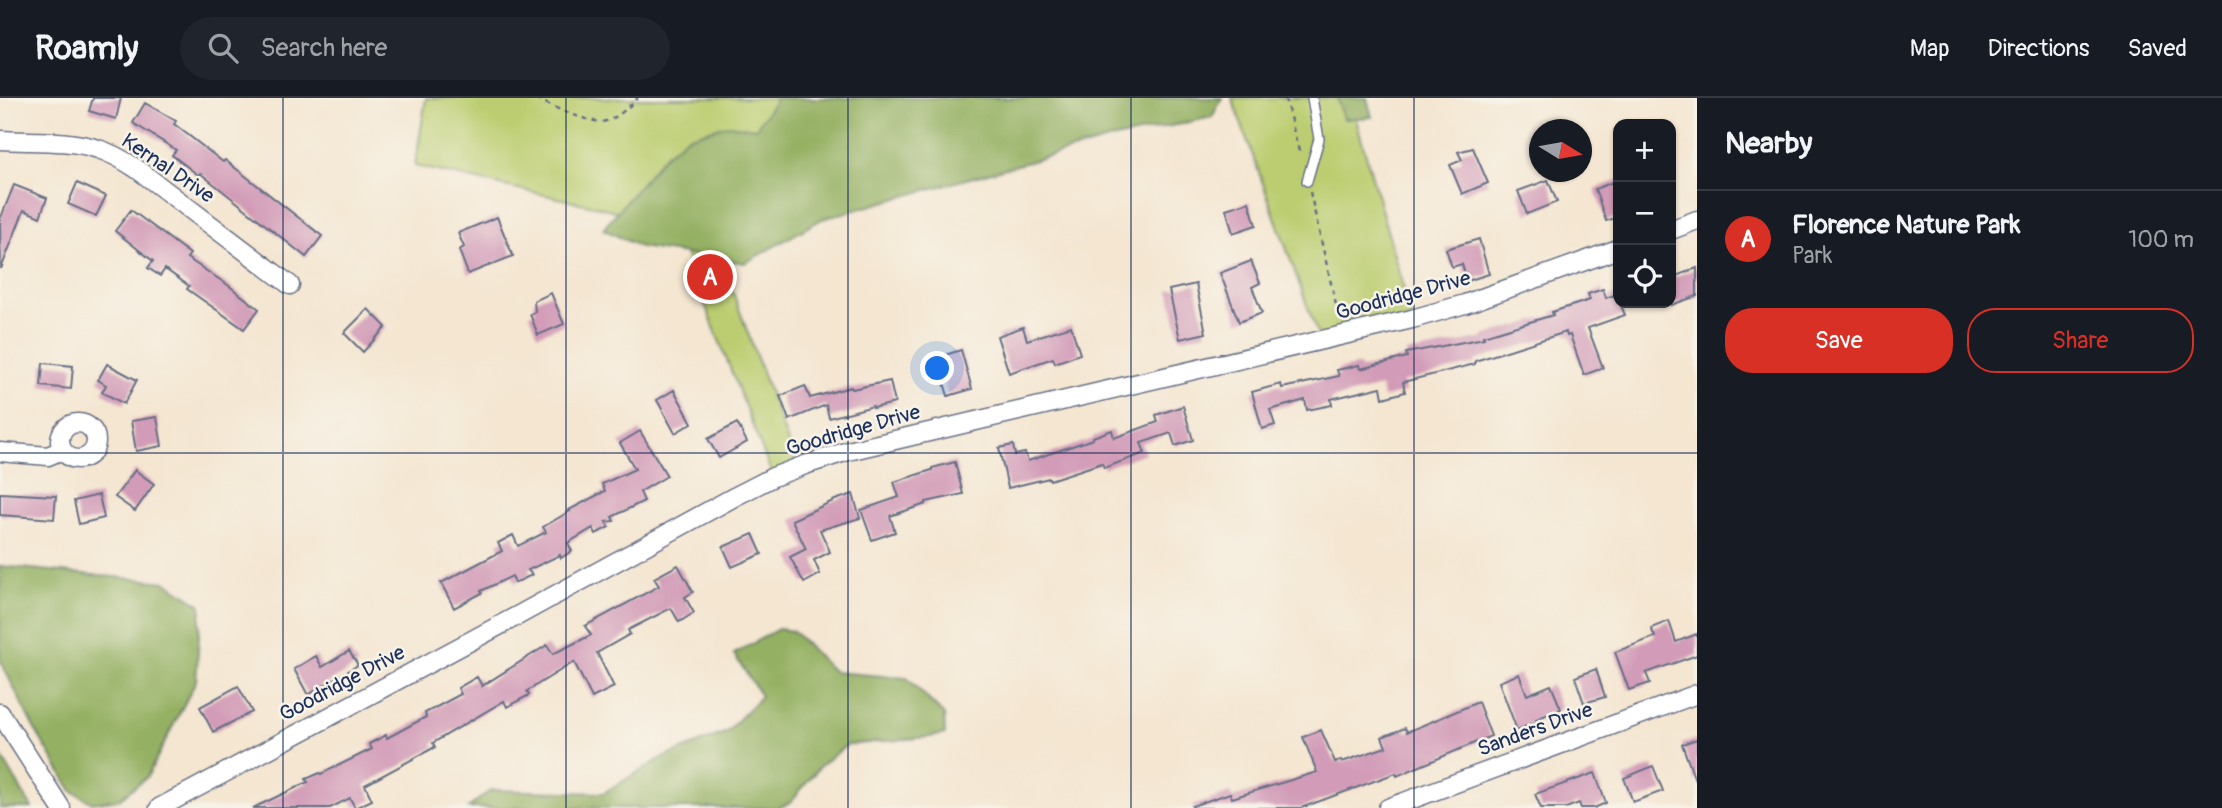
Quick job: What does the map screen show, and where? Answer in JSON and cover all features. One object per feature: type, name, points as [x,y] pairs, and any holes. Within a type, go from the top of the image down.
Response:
[{"type":"street","name":"Kernal Drive","points":[[0,140],[75,144],[97,148],[116,156],[290,285]]},
{"type":"street","points":[[1676,228],[1697,220]]},
{"type":"street","name":"Goodridge Drive","points":[[159,808],[785,472],[848,451],[1465,304],[1613,251]]},
{"type":"street","points":[[0,452],[48,456],[62,450]]},
{"type":"street","name":"Sanders Drive","points":[[1388,808],[1697,694]]},
{"type":"street","points":[[0,713],[61,808]]},
{"type":"lane","points":[[1307,181],[1318,139],[1312,98]]},
{"type":"path","points":[[537,98],[594,121],[605,122],[638,98]]},
{"type":"path","points":[[1285,98],[1343,335]]},
{"type":"green space","points":[[426,98],[1159,98],[712,235],[797,467],[773,477],[678,236],[625,213],[415,166]]},
{"type":"green space","points":[[777,98],[1222,98],[1212,117],[1115,138],[822,219],[745,263],[640,247],[603,229],[665,155],[687,137],[727,125],[756,128]]},
{"type":"green space","points":[[1232,98],[1350,98],[1412,319],[1320,341]]},
{"type":"green space","points":[[1337,98],[1367,98],[1372,117],[1344,119]]},
{"type":"green space","points":[[0,566],[166,582],[201,605],[196,681],[147,777],[119,799],[93,803],[72,791],[33,726],[0,660]]},
{"type":"green space","points":[[778,629],[793,631],[834,672],[907,678],[944,715],[945,734],[847,745],[821,765],[790,803],[777,808],[468,808],[491,790],[603,793],[662,758],[727,732],[761,696],[734,654]]},
{"type":"green space","points":[[0,754],[32,808],[0,808]]},
{"type":"building","points":[[93,98],[121,98],[116,119],[89,111]]},
{"type":"building","points":[[145,103],[176,121],[174,124],[322,236],[306,257],[200,173],[198,175],[172,155],[176,150],[133,123]]},
{"type":"building","points":[[1473,148],[1488,183],[1462,194],[1450,165],[1462,160],[1458,152]]},
{"type":"building","points":[[1549,182],[1557,202],[1527,214],[1518,191]]},
{"type":"building","points":[[1613,182],[1613,219],[1606,221],[1595,189]]},
{"type":"building","points":[[77,183],[106,196],[96,216],[68,204]]},
{"type":"building","points":[[14,185],[47,198],[40,217],[24,210],[1,269],[0,220]]},
{"type":"building","points":[[1249,202],[1256,225],[1233,233],[1226,209]]},
{"type":"building","points":[[131,210],[190,254],[187,258],[259,309],[244,329],[187,289],[189,286],[165,269],[160,276],[148,268],[153,261],[115,231]]},
{"type":"building","points":[[497,217],[513,256],[468,274],[459,250],[464,247],[458,233]]},
{"type":"building","points":[[1479,239],[1489,274],[1467,281],[1462,264],[1452,267],[1446,249]]},
{"type":"building","points":[[1251,261],[1260,283],[1252,287],[1262,313],[1239,322],[1220,273]]},
{"type":"building","points":[[1697,268],[1697,296],[1676,303],[1676,276]]},
{"type":"building","points":[[1196,284],[1206,333],[1180,339],[1169,290]]},
{"type":"building","points":[[1603,289],[1606,298],[1613,295],[1613,308],[1622,308],[1625,315],[1588,328],[1603,368],[1584,375],[1570,335],[1567,336],[1566,332],[1475,361],[1475,364],[1403,382],[1405,392],[1383,398],[1381,387],[1331,399],[1332,405],[1307,410],[1305,400],[1270,410],[1275,425],[1262,429],[1252,392],[1281,384],[1282,388],[1339,376],[1337,370],[1359,365],[1360,369],[1407,357],[1406,353],[1484,338],[1483,336],[1553,315],[1552,312],[1590,300],[1588,294]]},
{"type":"building","points":[[551,293],[564,324],[538,335],[530,314],[535,312],[534,301]]},
{"type":"building","points":[[368,309],[386,327],[363,352],[344,333]]},
{"type":"building","points":[[1071,326],[1080,354],[1055,363],[1053,358],[1009,373],[997,336],[1023,327],[1027,340]]},
{"type":"building","points":[[961,350],[972,389],[948,396],[940,369],[948,367],[945,355]]},
{"type":"building","points":[[43,363],[73,366],[71,389],[41,386]]},
{"type":"building","points":[[107,364],[137,380],[124,404],[102,392],[106,385],[98,380]]},
{"type":"building","points":[[890,381],[895,403],[829,418],[826,405],[789,420],[780,396],[805,386],[810,398],[851,387],[852,389]]},
{"type":"building","points":[[674,390],[692,423],[675,433],[657,400]]},
{"type":"building","points":[[1183,406],[1193,440],[1175,446],[1171,433],[1141,443],[1145,453],[1104,468],[1102,463],[1050,480],[1049,478],[1008,488],[999,448],[1013,445],[1015,455],[1025,453],[1028,461],[1112,430],[1114,438],[1158,422],[1156,415]]},
{"type":"building","points":[[157,417],[162,446],[136,451],[131,421]]},
{"type":"building","points":[[737,423],[747,442],[719,458],[708,439]]},
{"type":"building","points":[[640,431],[667,476],[640,492],[644,501],[612,517],[614,521],[606,522],[609,527],[596,534],[593,528],[568,543],[572,551],[528,570],[532,575],[515,583],[512,576],[454,608],[441,583],[502,551],[498,543],[513,535],[518,546],[546,532],[543,527],[605,491],[602,484],[635,469],[620,443]]},
{"type":"building","points":[[955,462],[963,494],[926,502],[890,516],[895,532],[872,540],[861,510],[899,497],[894,482]]},
{"type":"building","points":[[135,470],[154,484],[135,511],[115,497]]},
{"type":"building","points":[[0,493],[56,496],[54,519],[0,515]]},
{"type":"building","points":[[853,494],[860,518],[820,530],[830,552],[814,560],[820,574],[804,583],[790,557],[806,549],[792,520]]},
{"type":"building","points":[[99,495],[104,518],[79,524],[74,501]]},
{"type":"building","points":[[753,534],[762,554],[732,567],[723,547]]},
{"type":"building","points":[[678,565],[693,592],[685,597],[694,613],[679,622],[671,608],[628,630],[630,634],[597,653],[614,687],[592,698],[574,662],[527,691],[529,695],[507,707],[504,701],[433,743],[435,747],[365,785],[372,800],[355,808],[350,798],[330,808],[253,808],[308,782],[306,779],[372,749],[369,744],[386,735],[387,738],[426,717],[425,713],[461,694],[458,688],[477,677],[482,686],[547,645],[553,654],[591,635],[585,626],[659,586],[654,578]]},
{"type":"building","points":[[1669,621],[1676,642],[1697,634],[1697,655],[1646,673],[1650,683],[1629,690],[1615,652],[1655,637],[1651,628]]},
{"type":"building","points":[[349,651],[358,665],[308,695],[294,669],[316,656],[322,667]]},
{"type":"building","points":[[1596,669],[1605,697],[1584,703],[1575,677]]},
{"type":"building","points":[[1519,674],[1527,695],[1551,685],[1561,709],[1517,730],[1499,682]]},
{"type":"building","points":[[238,686],[252,712],[213,732],[200,707]]},
{"type":"building","points":[[1478,702],[1491,736],[1397,776],[1396,773],[1301,808],[1192,806],[1230,793],[1232,798],[1317,772],[1303,737],[1321,730],[1335,762],[1342,762],[1386,747],[1382,737],[1405,728],[1407,732]]},
{"type":"building","points":[[1697,739],[1697,780],[1695,780],[1682,744]]},
{"type":"building","points":[[1653,766],[1663,791],[1633,802],[1624,778]]},
{"type":"building","points":[[1595,773],[1606,803],[1594,808],[1581,808],[1579,803],[1566,808],[1541,808],[1535,794]]},
{"type":"place","name":"Florence Nature Park","points":[[710,277]]}]
